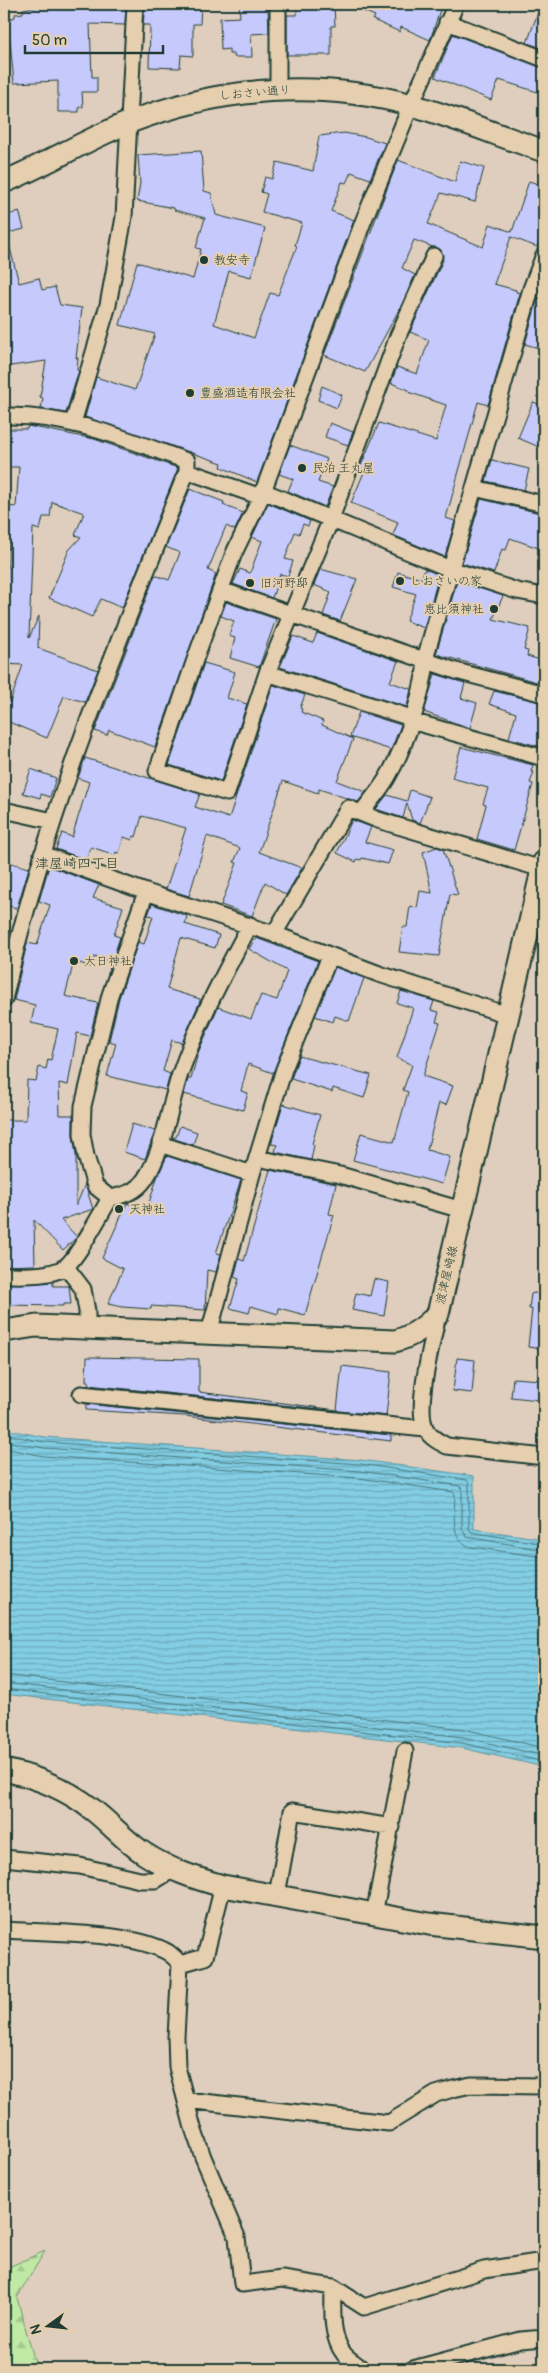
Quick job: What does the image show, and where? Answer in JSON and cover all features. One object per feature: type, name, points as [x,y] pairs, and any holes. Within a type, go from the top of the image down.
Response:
[{"type":"street","points":[[73,423],[108,305],[124,217],[134,4]]},
{"type":"street","points":[[278,4],[278,89]]},
{"type":"street","points":[[434,256],[398,336],[331,519],[267,672],[227,793],[157,771],[234,553],[262,494],[363,222],[411,105],[456,4]]},
{"type":"street","points":[[447,22],[544,59]]},
{"type":"street","name":"しおさい通り","points":[[4,182],[128,122],[176,106],[218,96],[278,89],[344,92],[411,105],[544,150]]},
{"type":"street","points":[[362,812],[387,778],[404,744],[450,569],[531,289],[544,255]]},
{"type":"street","points":[[4,416],[25,416],[73,423],[187,461],[187,471],[86,727],[53,821],[17,941],[4,1000]]},
{"type":"street","points":[[187,471],[262,494],[331,519],[450,569],[517,591],[544,596]]},
{"type":"street","points":[[474,488],[544,504]]},
{"type":"street","points":[[221,590],[426,662],[544,694]]},
{"type":"street","points":[[267,672],[405,716],[411,721],[544,758]]},
{"type":"street","points":[[274,934],[348,808],[378,820],[543,865]]},
{"type":"street","points":[[4,810],[53,821]]},
{"type":"street","points":[[42,854],[146,892],[274,934],[330,956],[508,1015]]},
{"type":"street","name":"渡津屋崎線","points":[[4,1331],[36,1326],[395,1341],[411,1336],[425,1327],[438,1314],[543,865]]},
{"type":"street","points":[[110,1198],[95,1186],[88,1164],[82,1134],[84,1106],[110,996],[146,892]]},
{"type":"street","points":[[4,1275],[37,1275],[66,1267],[85,1242],[110,1198],[125,1195],[137,1188],[154,1164],[180,1074],[196,1033],[212,996],[250,926]]},
{"type":"street","points":[[209,1334],[252,1174],[284,1068],[330,956]]},
{"type":"street","points":[[160,1144],[252,1174]]},
{"type":"street","points":[[257,1158],[340,1175],[462,1210]]},
{"type":"street","points":[[66,1267],[83,1289],[87,1311],[87,1328]]},
{"type":"street","points":[[438,1314],[421,1407],[426,1429],[434,1440],[447,1446],[544,1456]]},
{"type":"street","points":[[81,1394],[426,1429]]},
{"type":"street","points":[[374,1915],[405,1751]]},
{"type":"street","points":[[4,1770],[48,1781],[93,1809],[143,1853],[172,1870],[222,1886],[429,1924],[544,1937]]},
{"type":"street","points":[[277,1895],[292,1811],[392,1827]]},
{"type":"street","points":[[4,1858],[80,1866],[140,1880],[156,1880],[172,1870]]},
{"type":"street","points":[[180,1964],[205,1957],[222,1886]]},
{"type":"street","points":[[4,1930],[120,1938],[142,1942],[170,1953],[180,1964],[176,2037],[177,2066],[203,2157],[236,2237],[242,2284],[282,2279],[333,2288],[364,2307],[484,2270],[544,2260]]},
{"type":"street","points":[[186,2100],[388,2123],[436,2094],[453,2089],[471,2085],[544,2086]]},
{"type":"street","points":[[333,2288],[333,2318],[336,2336],[344,2353],[362,2369]]},
{"type":"street","points":[[413,2369],[521,2340],[544,2338]]},
{"type":"green space","points":[[45,2251],[17,2298],[37,2369],[4,2369],[4,2269]]},
{"type":"water","points":[[4,1429],[44,1437],[361,1460],[474,1476],[474,1529],[544,1539],[544,1767],[462,1748],[4,1694]]},
{"type":"building","points":[[56,4],[126,4],[125,25],[90,24],[92,77],[97,77],[97,92],[82,92],[83,107],[79,107],[79,112],[58,112],[58,81],[14,83],[8,20],[15,17],[15,14],[23,13],[23,9]]},
{"type":"building","points":[[145,4],[201,4],[200,24],[193,24],[193,56],[181,55],[180,68],[149,67],[150,25],[143,25]]},
{"type":"building","points":[[239,4],[266,4],[266,8],[268,8],[269,33],[251,34],[252,57],[234,57],[234,54],[229,54],[229,49],[221,50],[220,18],[240,17]]},
{"type":"building","points":[[297,4],[334,4],[335,26],[331,26],[331,55],[287,55],[287,15],[297,15]]},
{"type":"building","points":[[347,4],[442,4],[430,40],[401,27],[400,32],[373,20],[375,16]]},
{"type":"building","points":[[541,4],[544,4],[544,49],[527,43]]},
{"type":"building","points":[[453,34],[544,68],[544,94],[499,80],[491,100],[435,77]]},
{"type":"building","points":[[344,133],[385,143],[370,179],[351,172],[346,183],[342,182],[331,211],[354,220],[257,482],[221,467],[222,463],[85,417],[96,377],[135,390],[155,334],[120,325],[137,262],[193,279],[201,249],[196,248],[205,218],[174,210],[174,208],[137,201],[140,183],[138,155],[201,151],[204,191],[211,193],[216,215],[265,228],[251,277],[229,271],[214,324],[254,338],[270,293],[278,295],[297,246],[295,245],[302,223],[262,212],[267,194],[261,192],[265,177],[272,179],[277,162],[313,171],[319,136]]},
{"type":"building","points":[[398,160],[455,182],[460,161],[484,168],[475,202],[441,193],[428,224],[483,247],[490,224],[512,232],[529,181],[544,186],[544,226],[537,247],[511,237],[494,284],[516,290],[516,292],[520,293],[488,405],[478,402],[446,518],[455,521],[445,557],[393,535],[398,522],[351,503],[365,470],[360,468],[379,423],[436,441],[446,405],[408,392],[409,390],[391,383],[397,367],[417,374],[429,340],[410,332],[443,260],[441,250],[414,240],[402,268],[415,275],[400,308],[365,372],[324,355]]},
{"type":"building","points":[[19,211],[24,229],[4,234],[4,217]]},
{"type":"building","points":[[9,244],[19,283],[39,278],[42,290],[55,287],[60,305],[82,308],[76,358],[78,358],[77,370],[79,370],[66,413],[41,409],[43,398],[40,397],[46,361],[4,367],[4,245]]},
{"type":"building","points":[[538,298],[544,300],[544,348],[542,349],[525,344]]},
{"type":"building","points":[[322,386],[342,395],[337,408],[318,400]]},
{"type":"building","points":[[533,402],[544,406],[544,449],[518,438]]},
{"type":"building","points":[[330,423],[353,432],[348,445],[325,437]]},
{"type":"building","points":[[28,426],[94,439],[178,468],[122,608],[101,599],[92,617],[49,598],[69,550],[81,537],[75,535],[84,513],[52,502],[50,517],[43,517],[40,530],[33,528],[29,638],[39,616],[38,648],[98,670],[85,702],[64,696],[47,738],[4,720],[4,700],[10,702],[23,665],[4,664],[4,586],[7,586],[9,536],[4,536],[6,506],[16,507],[19,467],[4,467],[4,429],[27,429]]},
{"type":"building","name":"民泊 王丸屋","points":[[290,445],[327,459],[318,482],[333,487],[325,507],[288,491],[293,479],[279,474]]},
{"type":"building","points":[[492,460],[529,469],[524,490],[486,481]]},
{"type":"building","points":[[190,489],[224,502],[223,505],[243,513],[235,530],[226,526],[208,570],[216,574],[155,747],[109,730],[107,735],[95,731],[155,575],[169,580],[180,553],[166,547]]},
{"type":"building","points":[[481,499],[544,514],[544,550],[510,538],[506,550],[502,549],[494,573],[462,563]]},
{"type":"building","points":[[268,503],[310,521],[308,526],[303,524],[299,534],[295,532],[285,559],[293,561],[288,576],[280,574],[272,598],[233,584],[240,569],[250,573],[262,541],[252,537]]},
{"type":"building","points":[[320,569],[357,579],[340,621],[323,615],[331,592],[314,585]]},
{"type":"building","points":[[425,569],[439,575],[424,628],[406,621],[416,594],[393,587],[398,572],[421,579]]},
{"type":"building","points":[[457,581],[503,596],[493,619],[530,628],[524,650],[528,651],[527,656],[544,661],[544,684],[436,654]]},
{"type":"building","points":[[226,602],[276,619],[259,667],[230,658],[235,638],[229,636],[234,621],[221,616]]},
{"type":"building","points":[[317,633],[398,661],[390,682],[411,689],[407,707],[280,667],[293,636],[313,643]]},
{"type":"building","points":[[204,663],[235,672],[227,698],[247,704],[221,781],[169,765]]},
{"type":"building","points":[[435,674],[465,683],[461,698],[477,703],[470,728],[424,712]]},
{"type":"building","points":[[273,685],[305,695],[300,708],[302,709],[301,712],[323,721],[322,725],[353,739],[337,781],[366,792],[358,802],[319,789],[318,793],[283,781],[259,852],[302,868],[286,895],[265,882],[252,916],[221,905],[237,863],[234,862],[240,848],[207,836],[189,896],[166,889],[186,828],[142,816],[136,837],[134,836],[132,840],[124,837],[119,853],[116,852],[115,855],[91,847],[86,860],[56,849],[62,833],[72,837],[89,782],[78,778],[85,758],[200,794],[195,807],[229,818]]},
{"type":"building","points":[[494,691],[544,703],[544,721],[538,746],[509,738],[516,713],[489,704]]},
{"type":"building","points":[[359,712],[401,725],[391,750],[350,737]]},
{"type":"building","points":[[461,747],[533,765],[531,772],[534,772],[530,783],[533,784],[514,850],[477,839],[486,805],[483,804],[488,788],[452,778]]},
{"type":"building","points":[[31,769],[56,778],[50,797],[41,794],[40,798],[23,793]]},
{"type":"building","points":[[410,790],[430,797],[420,823],[412,820],[407,803],[403,818],[376,809],[387,795],[407,801]]},
{"type":"building","points":[[352,820],[371,827],[365,842],[393,850],[388,864],[362,858],[361,860],[357,859],[356,862],[337,853]]},
{"type":"building","points":[[437,847],[443,849],[458,895],[450,894],[439,956],[399,952],[403,927],[407,927],[410,906],[417,908],[420,891],[432,893],[423,852]]},
{"type":"building","points":[[4,861],[29,868],[17,908],[4,905]]},
{"type":"building","points":[[49,866],[99,885],[93,898],[123,907],[114,935],[120,937],[112,962],[95,956],[91,967],[74,961],[65,996],[98,1003],[90,1036],[77,1033],[68,1085],[59,1083],[60,1115],[73,1115],[76,1155],[76,1206],[85,1184],[93,1209],[61,1220],[77,1237],[63,1250],[34,1220],[35,1265],[4,1266],[4,1120],[26,1120],[27,1080],[36,1081],[39,1067],[46,1069],[48,1059],[51,1060],[58,1029],[31,1023],[35,1005],[14,1000],[27,943],[37,945],[50,905],[39,901]]},
{"type":"building","points":[[152,904],[187,916],[185,924],[219,935],[215,948],[181,938],[167,989],[200,999],[200,1001],[182,1043],[172,1040],[163,1071],[170,1074],[166,1090],[107,1076],[116,1043],[109,1041],[119,998],[138,942],[144,944],[153,916],[148,915]]},
{"type":"building","points":[[256,938],[318,961],[273,1073],[248,1064],[241,1091],[248,1093],[243,1110],[184,1094],[188,1079],[191,1079],[198,1053],[218,1007],[251,1019],[261,995],[277,1000],[287,971],[249,949]]},
{"type":"building","points":[[335,967],[364,978],[349,1021],[335,1016],[333,1022],[315,1016]]},
{"type":"building","points":[[401,991],[434,1001],[431,1010],[439,1012],[436,1022],[440,1023],[423,1076],[453,1086],[446,1105],[439,1103],[427,1150],[450,1157],[442,1184],[353,1160],[361,1133],[394,1142],[408,1092],[403,1090],[412,1065],[397,1058],[413,1008],[397,1003]]},
{"type":"building","points":[[299,1056],[371,1075],[364,1098],[333,1088],[332,1092],[291,1079]]},
{"type":"building","points":[[283,1104],[320,1115],[312,1144],[314,1145],[311,1160],[275,1152],[277,1145],[271,1144]]},
{"type":"building","points":[[132,1124],[155,1131],[145,1159],[124,1152]]},
{"type":"building","points":[[180,1126],[197,1132],[193,1145],[172,1138],[176,1137]]},
{"type":"building","points":[[167,1156],[241,1180],[216,1253],[221,1254],[216,1272],[207,1270],[205,1310],[151,1306],[151,1309],[108,1304],[123,1269],[102,1258],[127,1203],[146,1212],[157,1178]]},
{"type":"building","points":[[270,1170],[336,1184],[329,1214],[334,1215],[305,1315],[279,1308],[278,1314],[251,1306],[249,1313],[230,1308],[239,1279],[234,1277],[239,1259],[244,1261]]},
{"type":"building","points":[[374,1279],[389,1282],[384,1316],[352,1310],[356,1293],[370,1296]]},
{"type":"building","points":[[53,1282],[53,1286],[69,1286],[71,1304],[63,1304],[63,1306],[4,1305],[4,1284]]},
{"type":"building","points":[[531,1294],[544,1294],[544,1349],[528,1347],[532,1309],[529,1309]]},
{"type":"building","points":[[87,1357],[199,1359],[199,1392],[337,1410],[342,1366],[391,1372],[386,1416],[88,1385],[89,1381],[86,1381]]},
{"type":"building","points":[[457,1358],[475,1360],[472,1393],[453,1391]]},
{"type":"building","points":[[513,1378],[541,1380],[539,1400],[511,1397]]},
{"type":"building","points":[[86,1404],[391,1435],[391,1441],[185,1416],[86,1410]]},
{"type":"place","name":"教安寺","points":[[204,260]]},
{"type":"place","name":"豊盛酒造有限会社","points":[[190,393]]},
{"type":"place","name":"民泊 王丸屋","points":[[302,468]]},
{"type":"place","name":"しおさいの家","points":[[400,581]]},
{"type":"place","name":"旧河野邸","points":[[250,583]]},
{"type":"place","name":"恵比須神社","points":[[494,609]]},
{"type":"place","name":"大日神社","points":[[74,961]]},
{"type":"place","name":"天神社","points":[[119,1209]]},
{"type":"district","name":"津屋崎四丁目","points":[[77,863]]}]
